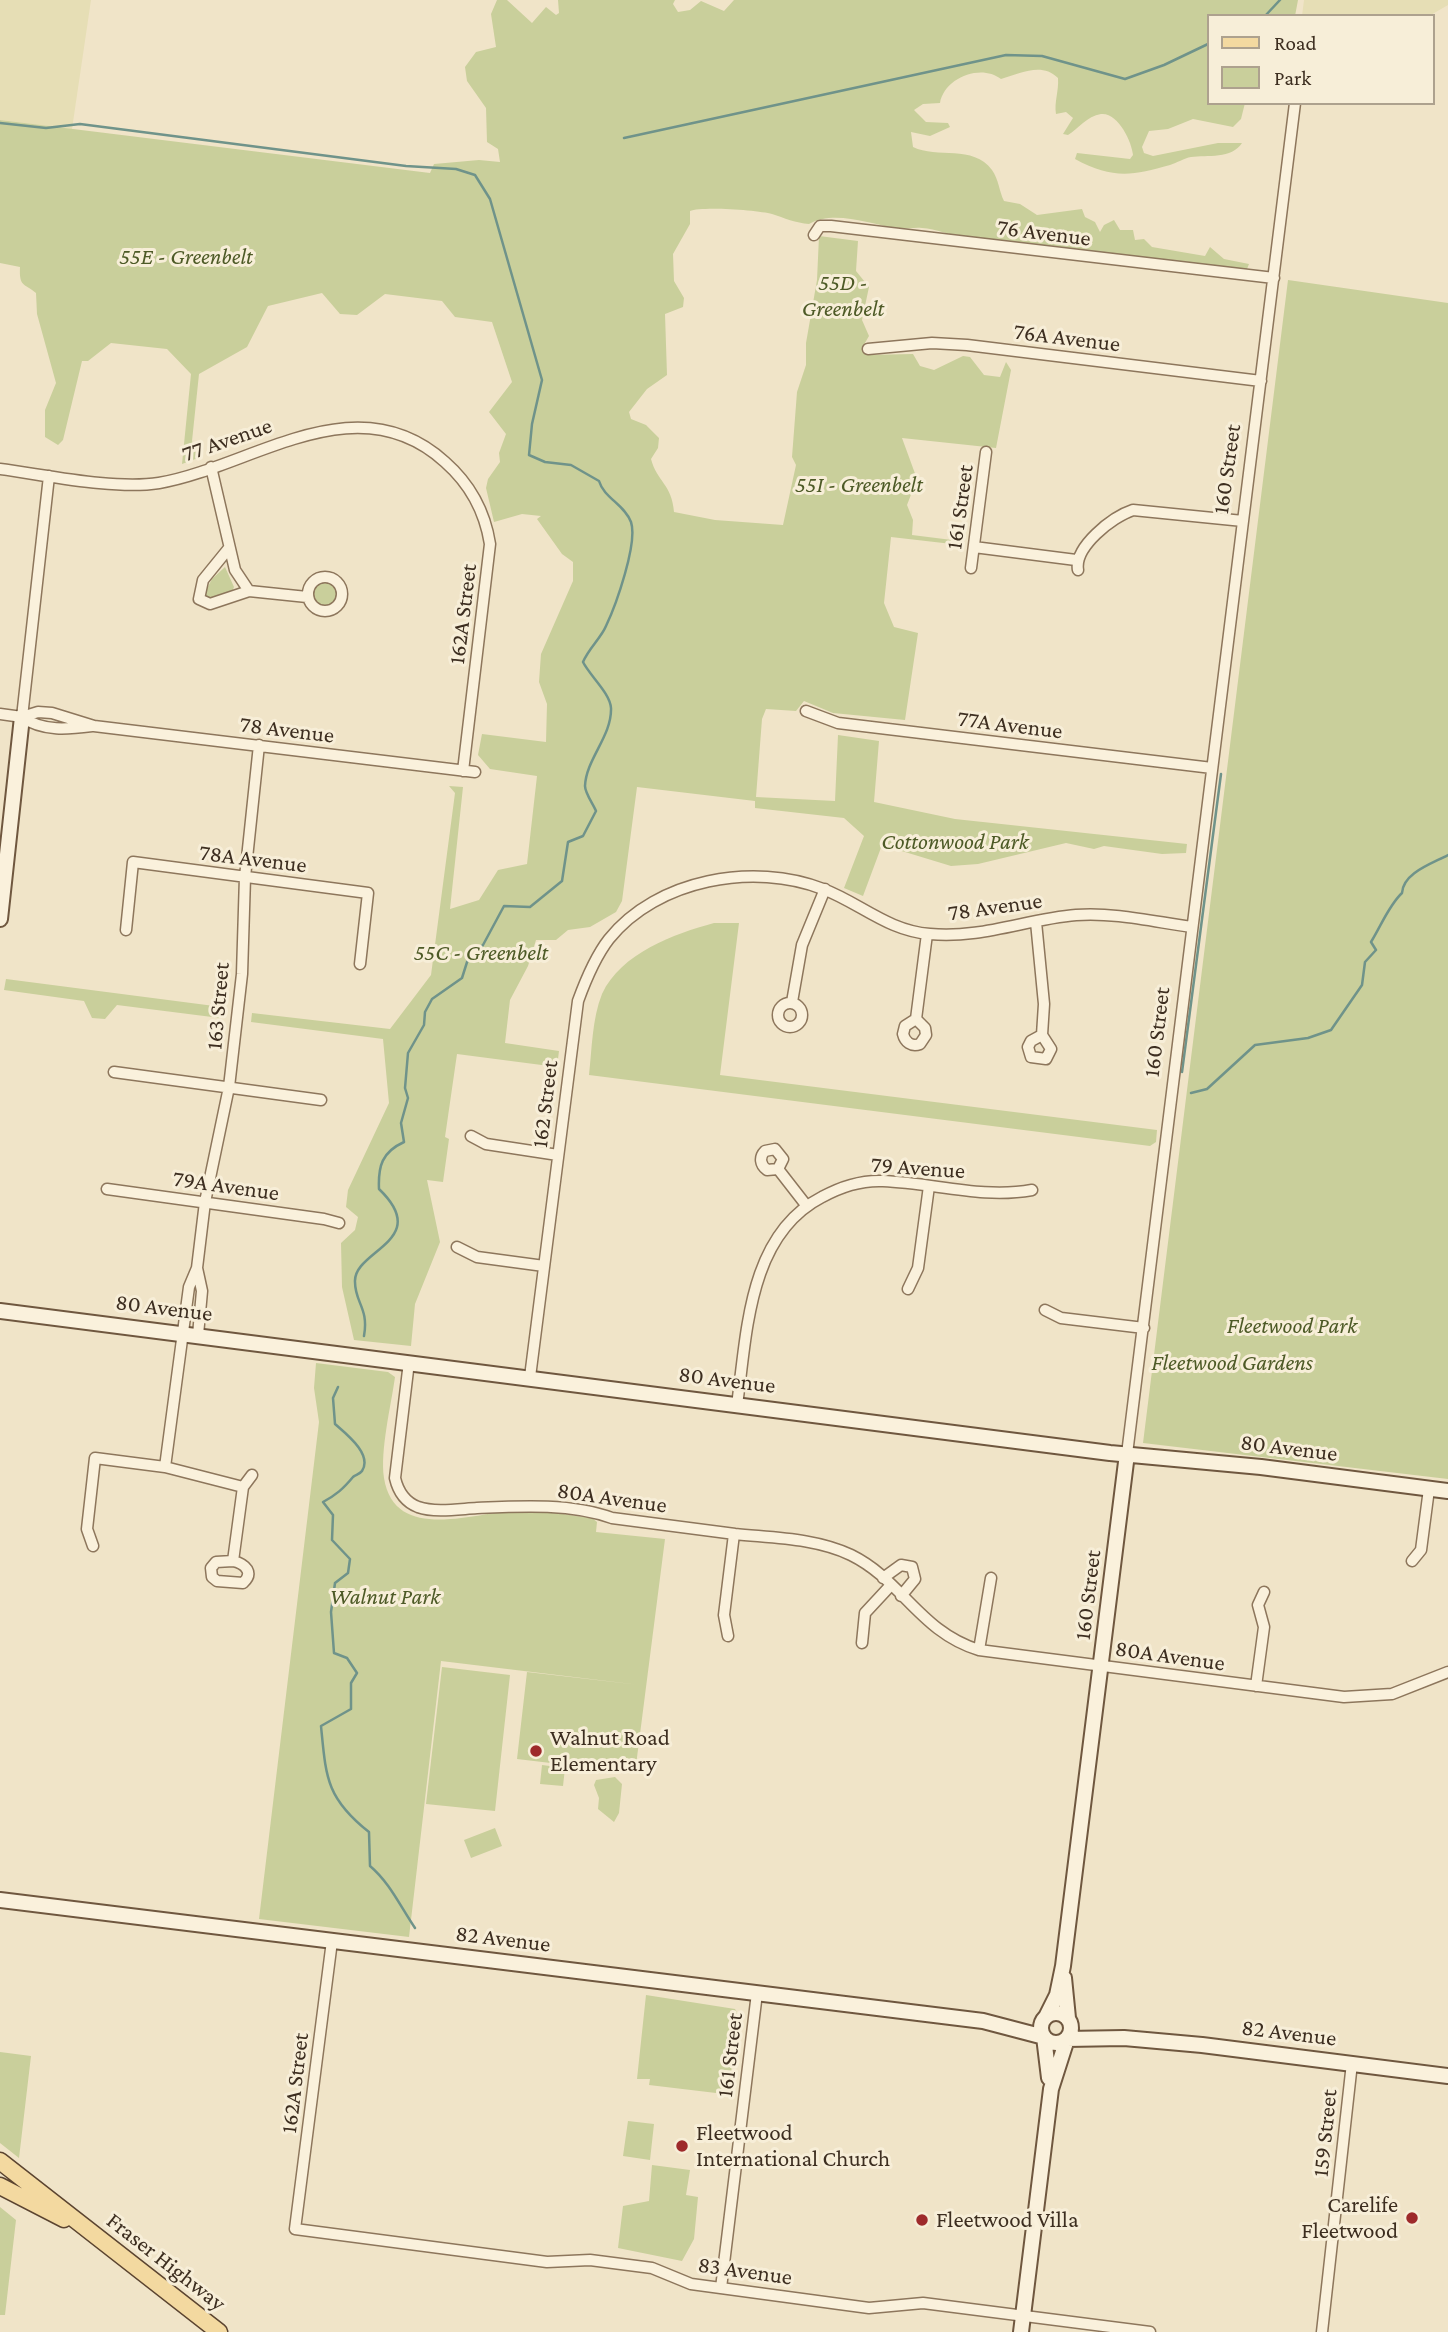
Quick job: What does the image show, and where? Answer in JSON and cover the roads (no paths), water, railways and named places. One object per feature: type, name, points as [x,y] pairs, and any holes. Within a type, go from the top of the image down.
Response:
[{"type":"main road","name":"Fraser Highway","points":[[0,2161],[219,2332]]},
{"type":"main road","name":"Fraser Highway","points":[[0,2186],[28,2203],[86,2228]]},
{"type":"street","name":"160 Street","points":[[1046,2017],[1056,1995],[1063,1966],[1295,105]]},
{"type":"street","name":"76 Avenue","points":[[814,235],[817,227],[831,226],[1274,278]]},
{"type":"street","name":"76A Avenue","points":[[868,349],[932,343],[967,345],[1261,381]]},
{"type":"street","name":"77 Avenue","points":[[0,469],[148,484],[211,467],[292,438],[327,430],[363,428],[397,435],[417,443],[454,471]]},
{"type":"street","name":"161 Street","points":[[971,568],[986,452]]},
{"type":"street","points":[[211,467],[229,548],[238,576],[249,591]]},
{"type":"street","name":"162A Street","points":[[454,471],[477,502],[490,544],[463,771]]},
{"type":"street","points":[[0,919],[3,856],[22,717],[49,476]]},
{"type":"street","points":[[974,547],[1077,565],[1082,550],[1123,514],[1133,510],[1243,521]]},
{"type":"street","points":[[229,548],[203,580],[199,599],[210,604],[249,591],[307,597]]},
{"type":"street","name":"77A Avenue","points":[[806,711],[838,723],[1212,768]]},
{"type":"street","name":"78 Avenue","points":[[0,714],[22,717],[38,712],[66,716],[94,726],[475,772]]},
{"type":"street","name":"163 Street","points":[[190,1334],[189,1287],[197,1268],[205,1202],[229,1087],[242,974],[245,877],[259,745]]},
{"type":"street","name":"78A Avenue","points":[[126,930],[133,862],[368,893],[360,964]]},
{"type":"street","name":"78 Avenue","points":[[691,887],[710,880],[750,874],[787,878],[825,889],[877,919],[927,934],[963,935],[1092,914],[1192,927]]},
{"type":"street","name":"162 Street","points":[[530,1377],[575,1014],[597,958],[611,937],[632,918],[691,887]]},
{"type":"street","points":[[792,1002],[802,945],[825,889]]},
{"type":"street","points":[[1036,922],[1044,1004],[1042,1035]]},
{"type":"street","points":[[916,1019],[927,934]]},
{"type":"street","points":[[114,1072],[321,1100]]},
{"type":"street","points":[[471,1136],[486,1144],[558,1155]]},
{"type":"street","points":[[737,1405],[750,1311],[760,1273],[775,1241],[806,1205],[778,1169]]},
{"type":"street","name":"79 Avenue","points":[[806,1205],[845,1186],[867,1181],[1001,1195],[1032,1190]]},
{"type":"street","points":[[908,1289],[918,1268],[929,1186]]},
{"type":"street","name":"79A Avenue","points":[[107,1189],[339,1223]]},
{"type":"street","points":[[457,1247],[477,1257],[544,1266]]},
{"type":"street","name":"163 Street","points":[[165,1466],[190,1334],[202,1291],[197,1268]]},
{"type":"street","points":[[1045,1310],[1061,1318],[1144,1328]]},
{"type":"street","name":"80 Avenue","points":[[0,1311],[1127,1454],[1261,1467],[1448,1491]]},
{"type":"street","name":"80A Avenue","points":[[409,1362],[395,1469],[397,1484],[403,1496],[418,1507],[452,1509],[525,1506],[600,1513],[834,1548],[853,1556],[887,1582],[944,1635],[979,1650],[1369,1698],[1404,1690],[1448,1672]]},
{"type":"street","points":[[93,1546],[87,1529],[95,1458],[165,1466],[243,1488]]},
{"type":"street","points":[[233,1561],[243,1488],[252,1475]]},
{"type":"street","points":[[1412,1561],[1421,1550],[1429,1489]]},
{"type":"street","points":[[728,1636],[724,1615],[734,1534]]},
{"type":"street","points":[[862,1643],[865,1613],[901,1565],[912,1567],[915,1578],[901,1596]]},
{"type":"street","points":[[979,1650],[991,1578]]},
{"type":"street","points":[[1256,1686],[1264,1627],[1258,1605],[1264,1592]]},
{"type":"street","name":"82 Avenue","points":[[0,1900],[1000,2023],[1044,2037]]},
{"type":"street","name":"162A Street","points":[[296,2229],[332,1941]]},
{"type":"street","name":"160 Street","points":[[1063,1966],[1068,2018]]},
{"type":"street","name":"161 Street","points":[[721,2288],[757,1993]]},
{"type":"street","points":[[1021,2332],[1051,2090],[1072,2031],[1068,2018],[1055,2012],[1046,2017],[1041,2025],[1051,2090]]},
{"type":"street","name":"82 Avenue","points":[[1000,2023],[1046,2017]]},
{"type":"street","name":"82 Avenue","points":[[1068,2018],[1124,2038]]},
{"type":"street","points":[[1044,2037],[1053,2043],[1067,2039]]},
{"type":"street","name":"82 Avenue","points":[[1067,2039],[1124,2038],[1448,2076]]},
{"type":"street","name":"159 Street","points":[[1322,2332],[1352,2063]]},
{"type":"street","name":"83 Avenue","points":[[296,2229],[547,2262],[590,2260],[652,2268],[691,2284],[869,2308],[916,2303],[1150,2332]]},
{"type":"waterway","points":[[1267,14],[1280,0]]},
{"type":"waterway","points":[[624,138],[1006,55],[1042,56],[1125,79],[1164,65],[1206,45]]},
{"type":"waterway","points":[[0,123],[46,128],[80,124],[406,166],[456,169],[475,175],[490,199],[542,380],[532,424],[529,455],[545,462],[571,465],[599,481],[631,522],[629,559],[620,589],[604,630],[583,662],[607,696],[611,708],[608,728],[586,776],[585,789],[596,811],[583,836],[568,842],[562,881],[530,907],[504,906],[483,945],[468,959],[462,978],[432,999],[425,1012],[424,1025],[408,1053],[405,1088],[408,1098],[401,1123],[404,1142],[386,1155],[379,1173],[379,1189],[393,1207],[398,1221],[395,1233],[366,1261],[358,1271],[355,1282],[365,1319],[364,1336]]},
{"type":"waterway","points":[[1182,1072],[1221,774]]},
{"type":"waterway","points":[[1191,1093],[1207,1089],[1255,1045],[1308,1038],[1331,1030],[1362,985],[1365,962],[1376,950],[1371,942],[1402,893],[1407,880],[1419,870],[1448,855]]},
{"type":"waterway","points":[[338,1387],[333,1398],[335,1424],[356,1444],[364,1458],[364,1464],[361,1472],[323,1502],[333,1515],[332,1540],[350,1559],[348,1573],[335,1583],[331,1612],[334,1653],[347,1658],[357,1673],[351,1683],[351,1709],[321,1726],[325,1759],[336,1797],[369,1832],[370,1866],[389,1887],[415,1928]]},
{"type":"place","name":"Walnut Road Elementary","points":[[536,1751]]},
{"type":"place","name":"Fleetwood International Church","points":[[682,2146]]},
{"type":"place","name":"Carelife Fleetwood","points":[[1412,2218]]},
{"type":"place","name":"Fleetwood Villa","points":[[922,2220]]},
{"type":"park label","name":"55E - Greenbelt","points":[[186,257]]},
{"type":"park label","name":"55D - Greenbelt","points":[[843,296]]},
{"type":"park label","name":"55I - Greenbelt","points":[[859,485]]},
{"type":"park label","name":"Cottonwood Park","points":[[955,842]]},
{"type":"park label","name":"55C - Greenbelt","points":[[481,953]]},
{"type":"park label","name":"Fleetwood Park","points":[[1292,1326]]},
{"type":"park label","name":"Fleetwood Gardens","points":[[1232,1363]]},
{"type":"park label","name":"Walnut Park","points":[[385,1597]]}]
